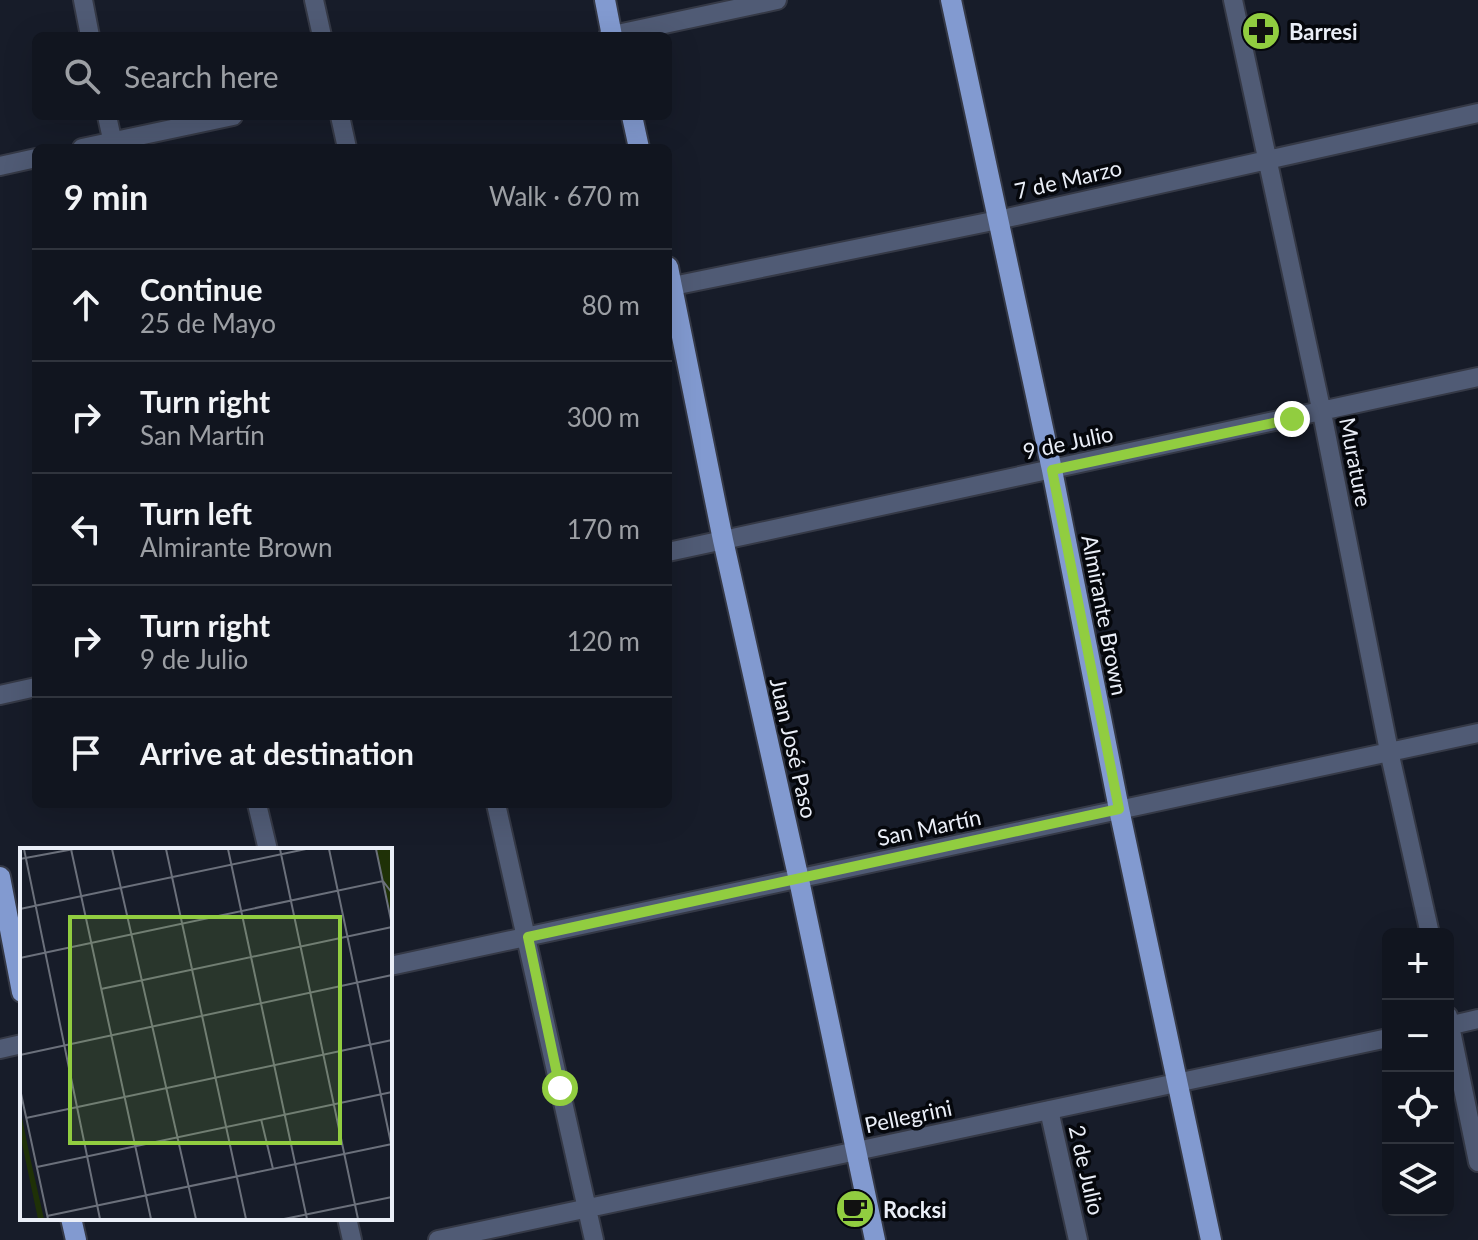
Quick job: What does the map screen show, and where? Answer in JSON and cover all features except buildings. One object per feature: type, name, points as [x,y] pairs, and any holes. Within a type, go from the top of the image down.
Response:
[{"type":"main road","points":[[605,0],[610,32]]},
{"type":"main road","name":"Almirante Brown","points":[[951,0],[1211,1240]]},
{"type":"main road","points":[[633,120],[638,144]]},
{"type":"main road","name":"Juan José Paso","points":[[672,290],[875,1240]]},
{"type":"main road","points":[[0,877],[20,982]]},
{"type":"main road","points":[[71,1220],[76,1240]]},
{"type":"street","points":[[83,0],[89,32]]},
{"type":"street","points":[[314,0],[321,32]]},
{"type":"street","points":[[629,32],[777,0]]},
{"type":"street","name":"Murature","points":[[1233,0],[1429,928]]},
{"type":"street","name":"7 de Marzo","points":[[672,280],[998,220],[1478,113]]},
{"type":"street","points":[[108,120],[113,144]]},
{"type":"street","points":[[117,144],[216,120]]},
{"type":"street","points":[[341,120],[346,144]]},
{"type":"street","points":[[0,166],[32,159]]},
{"type":"street","name":"9 de Julio","points":[[672,551],[1478,377]]},
{"type":"street","points":[[0,695],[32,688]]},
{"type":"street","name":"San Martín","points":[[392,966],[1478,733]]},
{"type":"street","points":[[258,808],[268,848]]},
{"type":"street","points":[[497,808],[594,1240]]},
{"type":"street","points":[[1454,1022],[1478,1019]]},
{"type":"street","name":"Pellegrini","points":[[438,1240],[1382,1039]]},
{"type":"street","points":[[0,1049],[20,1044]]},
{"type":"street","points":[[1454,1047],[1478,1162]]},
{"type":"street","name":"2 de Julio","points":[[1049,1110],[1078,1240]]},
{"type":"street","points":[[347,1220],[352,1240]]},
{"type":"place","name":"Barresi","points":[[1261,31]]},
{"type":"place","name":"Rocksi","points":[[855,1209]]},
{"type":"route","points":[[560,1088],[528,937],[1119,809],[1052,470],[1292,419]]}]
